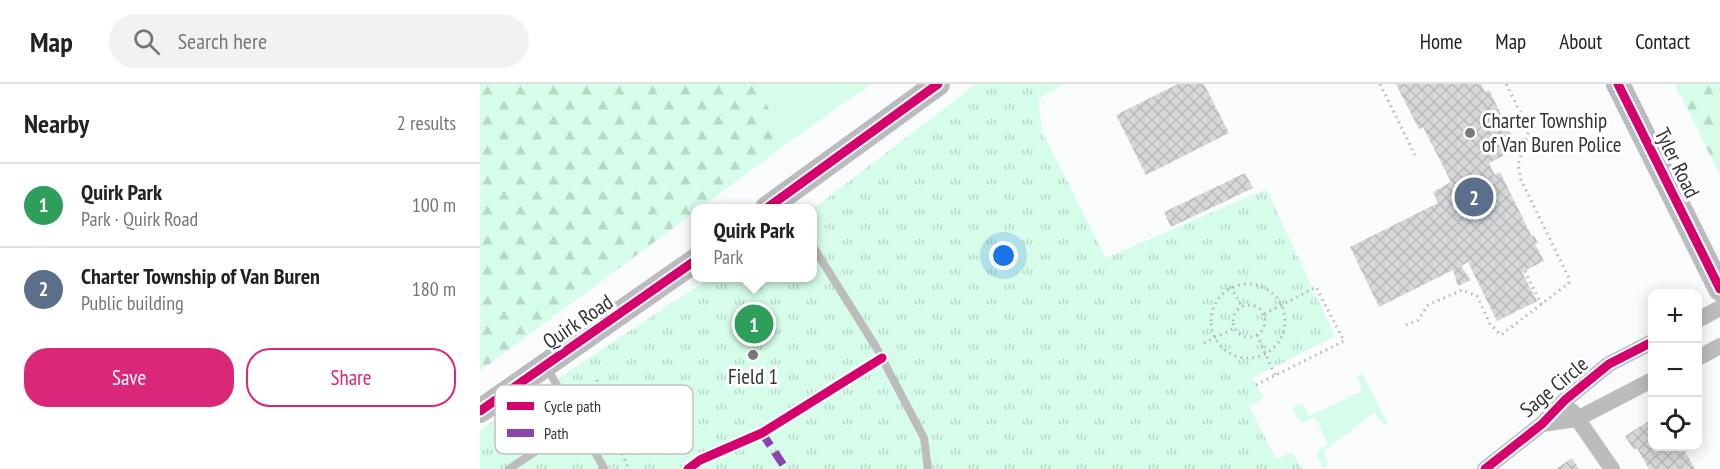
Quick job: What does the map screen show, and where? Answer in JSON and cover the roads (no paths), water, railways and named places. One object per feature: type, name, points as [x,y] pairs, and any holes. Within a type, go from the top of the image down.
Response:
[{"type":"street","points":[[779,204],[938,84]]},
{"type":"street","name":"Tyler Road","points":[[1618,84],[1720,289]]},
{"type":"street","name":"Quirk Road","points":[[518,385],[691,264]]},
{"type":"street","points":[[1702,318],[1720,308]]},
{"type":"street","name":"Sage Circle","points":[[1485,469],[1542,424],[1565,400],[1609,364],[1651,343]]},
{"type":"street","points":[[1702,356],[1720,346]]},
{"type":"street","name":"Sage Circle","points":[[1542,424],[1576,419],[1648,383]]},
{"type":"street","points":[[1565,400],[1612,469]]},
{"type":"street","name":"Quirk Road","points":[[480,411],[495,401]]},
{"type":"lane","points":[[817,251],[876,347],[924,438],[928,469]]},
{"type":"lane","points":[[546,366],[557,385]]},
{"type":"lane","points":[[509,469],[532,454]]},
{"type":"lane","points":[[596,454],[604,468],[602,469]]},
{"type":"place","name":"Charter Township of Van Buren Police","points":[[1470,133]]},
{"type":"place","name":"Charter Township of Van Buren","points":[[1474,197]]},
{"type":"place","name":"Quirk Park","points":[[754,324]]},
{"type":"place","name":"Field 1","points":[[753,355]]}]
